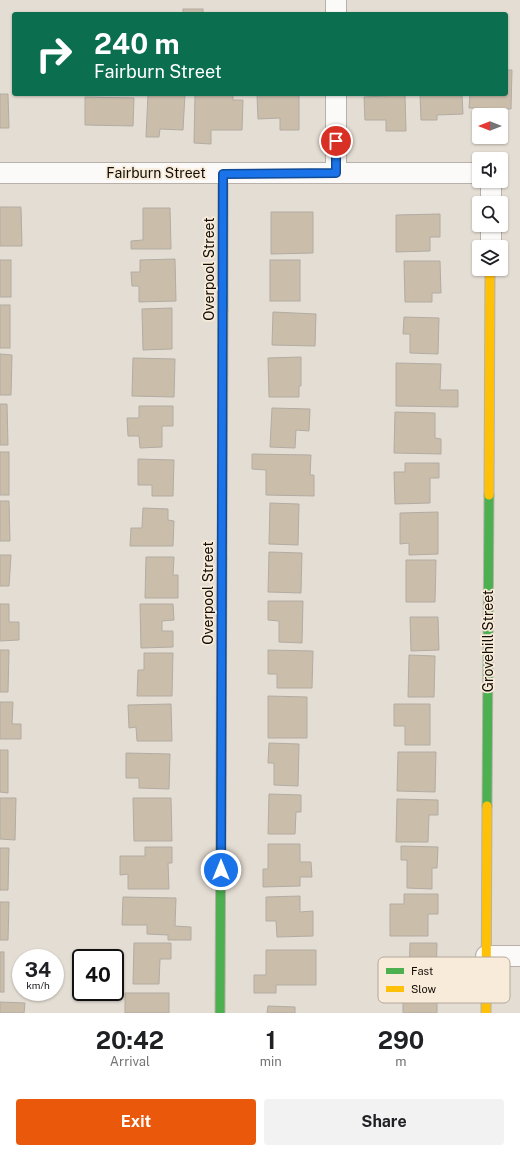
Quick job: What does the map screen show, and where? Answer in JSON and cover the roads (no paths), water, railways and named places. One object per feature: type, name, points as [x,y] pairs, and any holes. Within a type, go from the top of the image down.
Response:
[{"type":"street","points":[[336,0],[336,12]]},
{"type":"street","points":[[336,96],[336,173]]},
{"type":"street","name":"Fairburn Street","points":[[0,173],[472,173]]},
{"type":"street","name":"Overpool Street","points":[[220,1013],[223,174]]},
{"type":"street","name":"Grovehill Street","points":[[486,956],[490,276]]},
{"type":"street","points":[[486,956],[520,956]]}]
